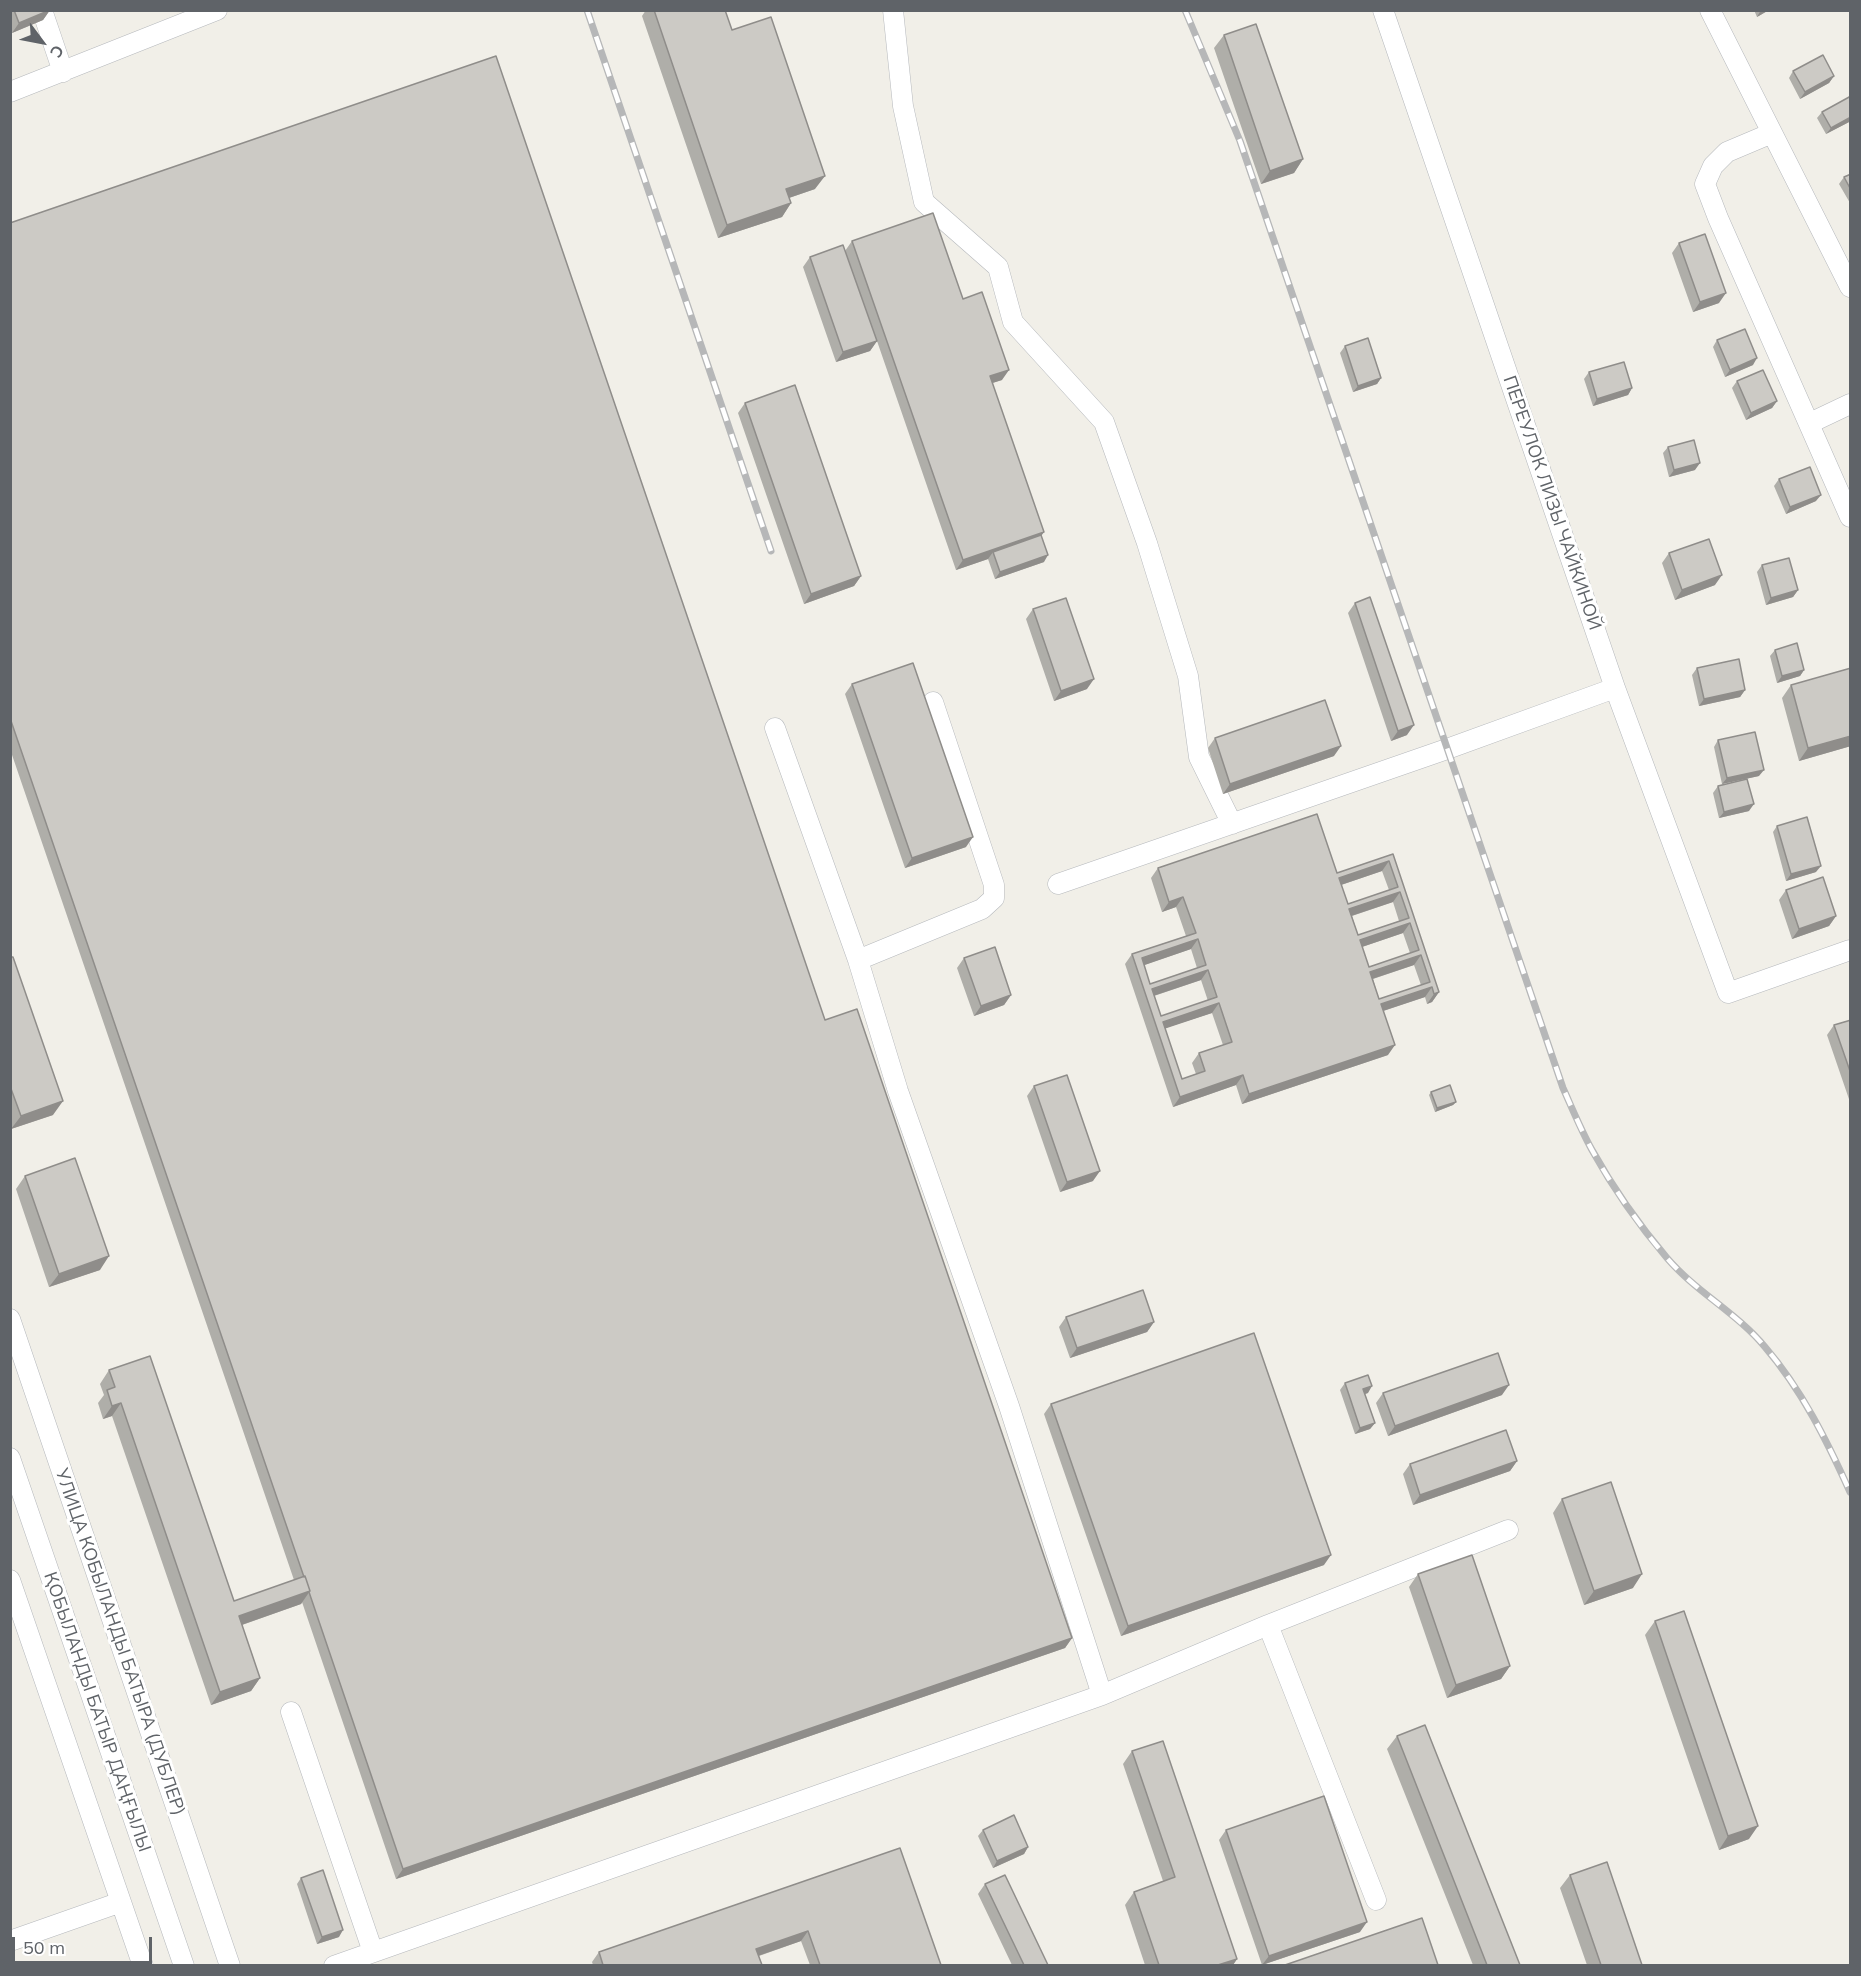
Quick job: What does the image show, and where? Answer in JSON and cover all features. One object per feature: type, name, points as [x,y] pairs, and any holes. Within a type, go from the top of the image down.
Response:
[{"type":"street","points":[[42,10],[63,72]]},
{"type":"street","points":[[10,92],[218,10]]},
{"type":"street","points":[[893,10],[903,106],[924,202],[998,267],[1013,322],[1104,422],[1147,543],[1188,676],[1199,757],[1232,824]]},
{"type":"street","name":"ПЕРЕУЛОК ЛИЗЫ ЧАЙКИНОЙ","points":[[1383,10],[1615,688],[1728,993],[1851,950]]},
{"type":"street","points":[[1710,10],[1851,287]]},
{"type":"street","points":[[1772,133],[1727,152],[1713,166],[1705,184],[1718,219],[1851,517]]},
{"type":"street","points":[[1810,423],[1851,404]]},
{"type":"street","points":[[1058,884],[1615,688]]},
{"type":"street","points":[[858,960],[982,909],[994,898],[994,885],[933,702]]},
{"type":"street","points":[[775,728],[858,960],[898,1091],[1009,1406],[1102,1695]]},
{"type":"street","name":"УЛИЦА КОБЫЛАНДЫ БАТЫРА (ДУБЛЕР)","points":[[12,1330],[231,1965]]},
{"type":"street","name":"ҚОБЫЛАНДЫ БАТЫР ДАҢҒЫЛЫ","points":[[10,1458],[184,1965]]},
{"type":"street","points":[[334,1965],[1102,1695],[1268,1625],[1508,1530]]},
{"type":"street","points":[[10,1580],[143,1965]]},
{"type":"street","points":[[1268,1625],[1376,1900]]},
{"type":"street","points":[[291,1712],[373,1952]]},
{"type":"street","points":[[10,1941],[121,1902]]},
{"type":"building","points":[[14,10],[50,10],[19,23]]},
{"type":"building","points":[[654,10],[725,10],[732,30],[771,17],[825,176],[786,189],[791,203],[727,225]]},
{"type":"building","points":[[1256,24],[1303,159],[1270,171],[1224,35]]},
{"type":"building","points":[[1823,55],[1834,76],[1805,92],[1793,71]]},
{"type":"building","points":[[496,56],[825,1020],[857,1009],[1072,1638],[403,1869],[305,1576],[10,718],[10,223]]},
{"type":"building","points":[[1851,96],[1851,117],[1831,128],[1822,112]]},
{"type":"building","points":[[1851,174],[1851,190],[1844,177]]},
{"type":"building","points":[[933,213],[963,299],[982,292],[1009,370],[990,376],[1044,532],[963,560],[852,241]]},
{"type":"building","points":[[1705,234],[1726,293],[1700,302],[1679,243]]},
{"type":"building","points":[[843,245],[877,341],[843,352],[810,257]]},
{"type":"building","points":[[1745,329],[1757,358],[1730,370],[1717,340]]},
{"type":"building","points":[[1368,338],[1381,378],[1358,386],[1345,346]]},
{"type":"building","points":[[1624,362],[1632,388],[1597,399],[1589,372]]},
{"type":"building","points":[[1763,370],[1777,401],[1751,413],[1737,381]]},
{"type":"building","points":[[795,385],[861,576],[811,594],[745,403]]},
{"type":"building","points":[[1694,440],[1700,463],[1674,470],[1668,447]]},
{"type":"building","points":[[1810,467],[1821,495],[1790,507],[1779,479]]},
{"type":"building","points":[[1041,535],[1048,555],[1000,572],[993,552]]},
{"type":"building","points":[[1709,539],[1722,575],[1682,590],[1669,553]]},
{"type":"building","points":[[1789,558],[1798,590],[1771,598],[1762,565]]},
{"type":"building","points":[[1370,597],[1414,725],[1398,731],[1355,603]]},
{"type":"building","points":[[1066,598],[1094,679],[1061,691],[1033,609]]},
{"type":"building","points":[[1797,643],[1804,670],[1782,676],[1775,650]]},
{"type":"building","points":[[1739,659],[1745,690],[1704,699],[1697,668]]},
{"type":"building","points":[[913,663],[973,837],[912,858],[852,684]]},
{"type":"building","points":[[1851,668],[1851,736],[1808,748],[1791,685]]},
{"type":"building","points":[[1325,700],[1341,746],[1230,784],[1215,738]]},
{"type":"building","points":[[1755,732],[1764,770],[1727,778],[1718,740]]},
{"type":"building","points":[[1747,779],[1754,804],[1724,812],[1718,786]]},
{"type":"building","points":[[1317,814],[1337,873],[1393,854],[1439,992],[1434,994],[1432,987],[1381,1004],[1395,1045],[1249,1094],[1243,1075],[1180,1097],[1132,954],[1196,933],[1183,897],[1169,902],[1158,868]],"holes":[[[1389,861],[1398,887],[1348,904],[1339,878]],[[1400,892],[1409,918],[1358,935],[1349,909]],[[1410,923],[1419,950],[1369,967],[1360,940]],[[1198,939],[1206,965],[1150,984],[1142,958]],[[1421,955],[1430,982],[1379,999],[1370,972]],[[1208,970],[1217,997],[1161,1016],[1152,989]],[[1219,1003],[1232,1042],[1199,1053],[1205,1071],[1182,1079],[1163,1022]]]},
{"type":"building","points":[[1807,817],[1821,866],[1791,874],[1777,826]]},
{"type":"building","points":[[1823,877],[1836,916],[1799,929],[1786,890]]},
{"type":"building","points":[[995,947],[1011,995],[981,1006],[964,958]]},
{"type":"building","points":[[10,957],[13,957],[63,1101],[21,1116],[10,1086]]},
{"type":"building","points":[[1851,1020],[1851,1074],[1834,1025]]},
{"type":"building","points":[[1067,1075],[1100,1171],[1067,1182],[1034,1086]]},
{"type":"building","points":[[1450,1085],[1456,1102],[1437,1108],[1431,1092]]},
{"type":"building","points":[[75,1158],[109,1256],[59,1274],[25,1176]]},
{"type":"building","points":[[1143,1290],[1154,1322],[1077,1348],[1066,1317]]},
{"type":"building","points":[[1254,1333],[1331,1555],[1128,1626],[1051,1404]]},
{"type":"building","points":[[1498,1353],[1509,1385],[1395,1426],[1383,1393]]},
{"type":"building","points":[[150,1356],[234,1601],[305,1576],[310,1591],[239,1616],[260,1678],[220,1692],[121,1403],[112,1406],[107,1390],[115,1387],[109,1370]]},
{"type":"building","points":[[1368,1375],[1372,1386],[1363,1389],[1375,1423],[1360,1428],[1345,1383]]},
{"type":"building","points":[[1506,1430],[1517,1461],[1420,1495],[1410,1464]]},
{"type":"building","points":[[1611,1482],[1642,1574],[1594,1591],[1562,1499]]},
{"type":"building","points":[[1472,1555],[1510,1666],[1456,1685],[1418,1574]]},
{"type":"building","points":[[1684,1611],[1758,1826],[1728,1836],[1655,1621]]},
{"type":"building","points":[[1425,1725],[1520,1965],[1487,1965],[1397,1736]]},
{"type":"building","points":[[1163,1741],[1237,1959],[1218,1965],[1159,1965],[1134,1892],[1175,1877],[1132,1751]]},
{"type":"building","points":[[1324,1796],[1367,1922],[1269,1956],[1226,1830]]},
{"type":"building","points":[[1014,1815],[1028,1847],[997,1861],[983,1830]]},
{"type":"building","points":[[900,1848],[941,1965],[820,1965],[808,1931],[756,1949],[762,1965],[603,1965],[599,1952]]},
{"type":"building","points":[[1607,1862],[1642,1965],[1601,1965],[1570,1875]]},
{"type":"building","points":[[323,1870],[343,1930],[322,1937],[301,1878]]},
{"type":"building","points":[[1005,1875],[1048,1965],[1024,1965],[985,1884]]},
{"type":"building","points":[[1422,1918],[1438,1965],[1285,1965]]},
{"type":"railway","points":[[587,10],[771,551]]},
{"type":"railway","points":[[1185,10],[1240,141],[1563,1088],[1592,1150],[1609,1178],[1627,1206],[1667,1258],[1754,1335],[1791,1381],[1813,1416],[1850,1492]]}]
